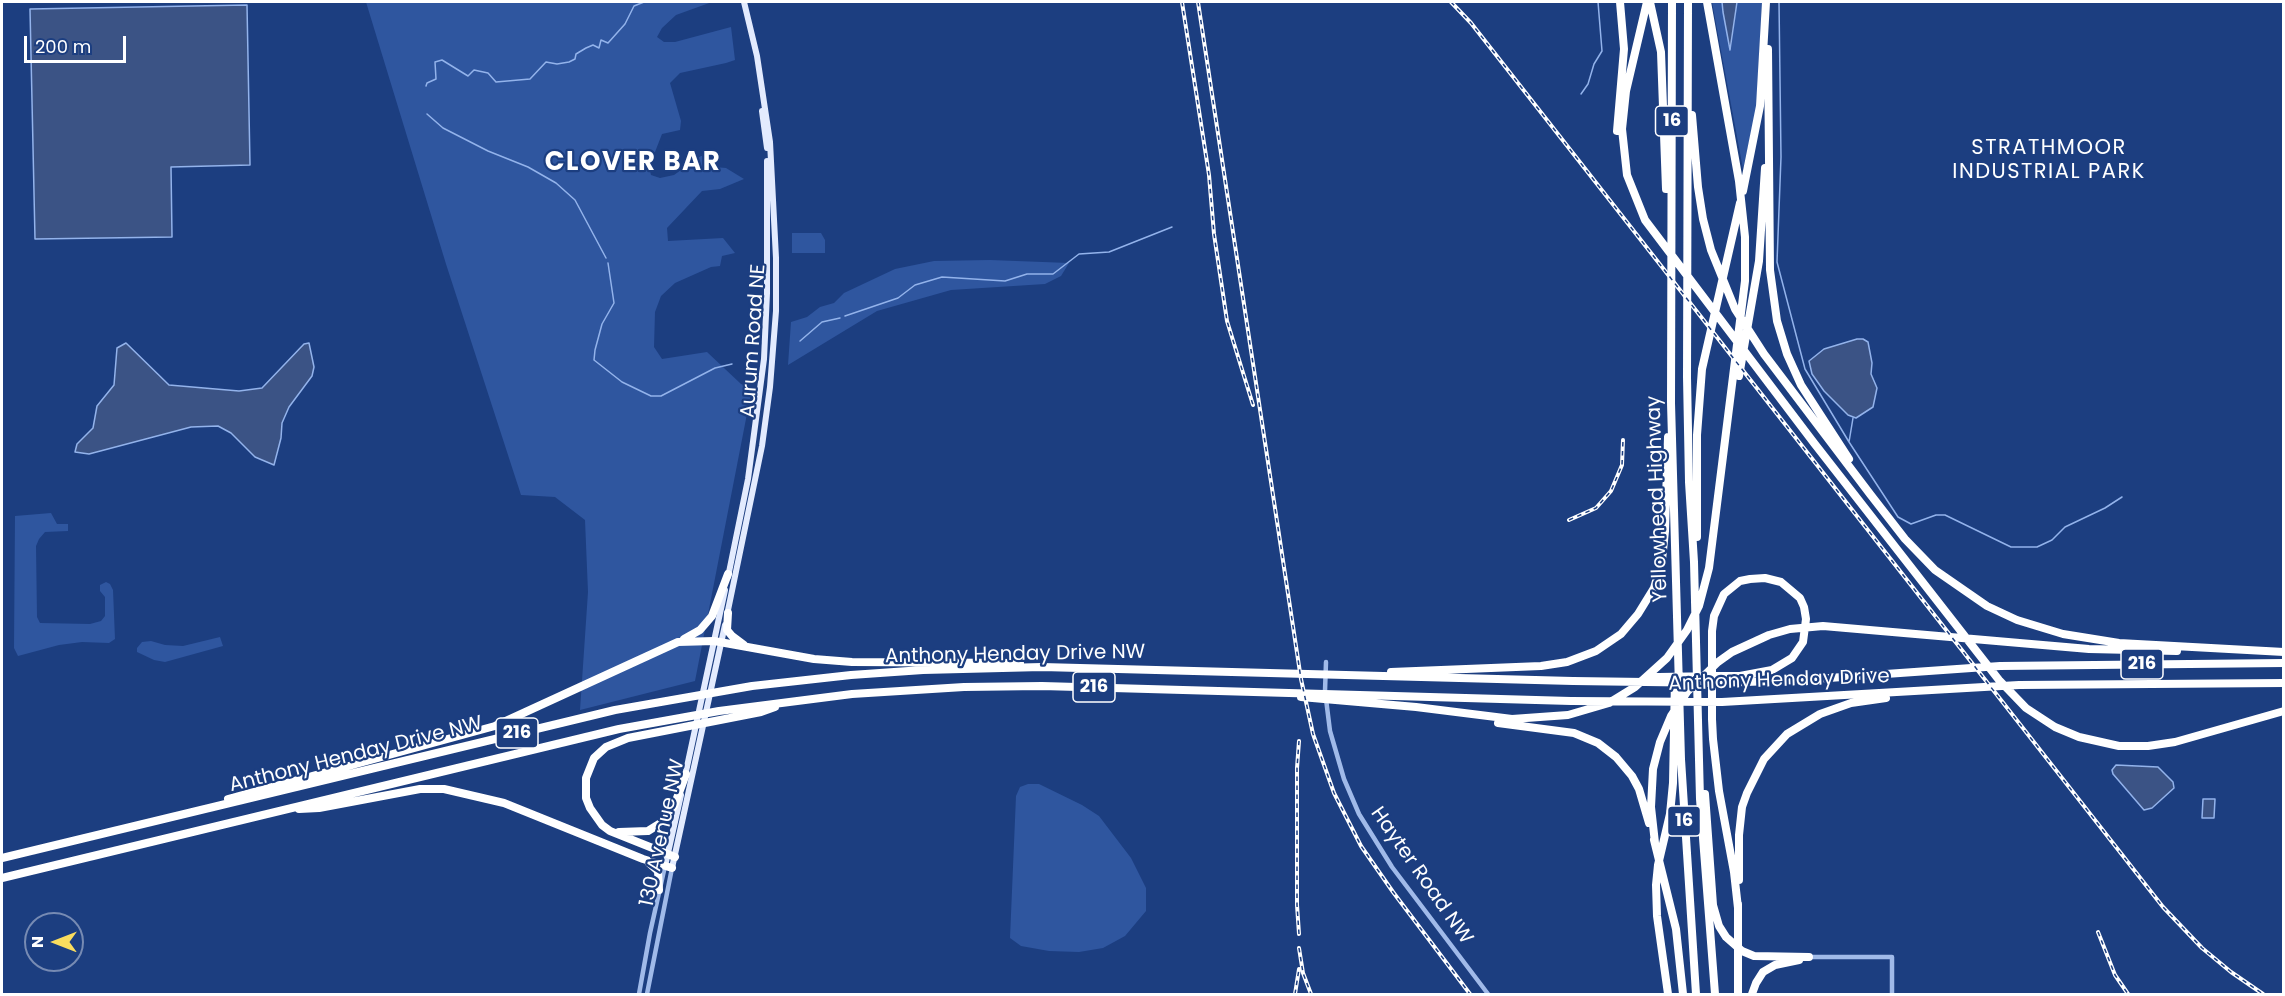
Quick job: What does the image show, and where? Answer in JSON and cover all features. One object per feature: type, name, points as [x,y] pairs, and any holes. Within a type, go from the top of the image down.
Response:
[{"type":"highway","points":[[1620,2],[1624,49],[1617,128],[1624,176],[1635,199],[1657,238],[1999,680],[2026,708],[2055,727],[2079,737],[2106,744],[2133,747],[2175,742],[2283,711]]},
{"type":"highway","name":"Yellowhead Highway","points":[[1672,2],[1671,403],[1682,779],[1696,994]]},
{"type":"highway","name":"Yellowhead Highway","points":[[1688,2],[1689,482],[1694,562],[1699,757]]},
{"type":"highway","points":[[1338,697],[1512,719],[1568,715],[1601,706],[1618,698],[1649,676],[1667,658],[1693,619],[1705,588],[1709,568],[1745,291],[1745,237],[1741,190],[1707,2]]},
{"type":"highway","points":[[1767,2],[1770,270],[1777,321],[1787,354],[1801,385],[1858,470],[1870,494]]},
{"type":"highway","points":[[1694,562],[1697,536],[1699,398],[1706,350],[1761,106],[1767,2]]},
{"type":"highway","points":[[1635,199],[1623,157],[1622,120],[1626,91],[1650,4]]},
{"type":"highway","points":[[1650,4],[1661,52],[1666,195],[1671,241]]},
{"type":"highway","points":[[1688,103],[1692,112],[1703,219],[1711,250],[1735,309],[1764,354],[1870,494],[1905,539],[1935,570],[1969,595],[2017,620],[2039,628],[2086,639],[2283,652]]},
{"type":"highway","points":[[1732,403],[1751,313],[1761,241],[1769,107]]},
{"type":"highway","points":[[1366,675],[1397,671],[1541,666],[1567,662],[1596,651],[1621,634],[1638,614],[1654,588],[1662,560],[1671,403]]},
{"type":"highway","points":[[207,808],[235,796],[495,726],[700,630],[712,616],[728,574]]},
{"type":"highway","points":[[1718,680],[1772,670],[1798,651],[1803,642],[1806,619],[1800,598],[1791,589],[1773,579],[1758,578],[1740,581],[1724,594],[1713,616],[1713,738],[1738,908]]},
{"type":"highway","points":[[728,613],[728,630],[732,636],[748,647]]},
{"type":"highway","points":[[1655,843],[1651,788],[1660,741],[1678,705],[1699,679],[1732,652],[1769,635],[1790,629],[1823,626],[2089,649],[2254,651]]},
{"type":"highway","points":[[678,642],[718,642],[814,659],[852,662],[1010,662],[1042,667]]},
{"type":"highway","points":[[1668,994],[1657,916],[1656,885],[1658,865],[1670,814],[1673,783],[1674,682],[1679,647]]},
{"type":"highway","name":"Anthony Henday Drive","points":[[1718,680],[1800,680],[2000,666],[2283,663]]},
{"type":"highway","name":"Anthony Henday Drive NW","points":[[2,858],[615,710],[752,686],[923,670],[1042,667],[1366,675]]},
{"type":"highway","name":"216","points":[[1366,675],[1599,682],[1612,677],[1718,680]]},
{"type":"highway","name":"Anthony Henday Drive","points":[[1338,697],[1571,702],[1722,702],[1778,701],[2019,685],[2283,683]]},
{"type":"highway","name":"Anthony Henday Drive NW","points":[[2,878],[619,729],[685,716],[790,701],[886,692],[993,687],[1276,692],[1313,699],[1338,697]]},
{"type":"highway","points":[[1738,994],[1739,835],[1742,807],[1764,759],[1776,744],[1802,723],[1834,707],[1932,690]]},
{"type":"highway","points":[[671,856],[610,831],[602,825],[590,808],[585,788],[588,769],[594,758],[606,747],[628,738],[761,712],[790,701]]},
{"type":"highway","points":[[1438,710],[1486,721],[1574,733],[1598,743],[1616,757],[1632,776],[1642,799],[1663,871],[1676,929],[1683,994]]},
{"type":"highway","points":[[1699,757],[1703,761],[1713,905],[1722,932],[1735,946],[1748,954],[1761,957],[1809,957]]},
{"type":"highway","name":"16","points":[[1699,757],[1705,879],[1715,994]]},
{"type":"highway","points":[[610,831],[648,831],[664,820],[674,806],[686,774]]},
{"type":"highway","points":[[285,809],[320,808],[399,793],[444,789],[504,803],[643,859],[669,867]]},
{"type":"highway","points":[[643,859],[658,871],[660,890]]},
{"type":"highway","points":[[1752,994],[1763,972],[1775,966],[1809,957]]},
{"type":"main road","name":"Aurum Road NE","points":[[710,680],[756,430],[767,319],[766,143],[742,2]]},
{"type":"main road","name":"Aurum Road NE","points":[[718,642],[728,613],[766,425],[776,311],[776,258],[770,142],[757,56],[742,2]]},
{"type":"main road","name":"130 Avenue NW","points":[[671,856],[710,680]]},
{"type":"main road","name":"130 Avenue NW","points":[[669,867],[686,774],[700,728]]},
{"type":"street","name":"Hayter Road NW","points":[[1326,662],[1325,691],[1330,731],[1344,780],[1359,814],[1392,867],[1488,994]]},
{"type":"street","name":"130 Avenue NW","points":[[639,994],[660,890],[669,867]]},
{"type":"street","name":"130 Avenue NW","points":[[647,994],[669,867]]},
{"type":"street","points":[[1809,957],[1892,957],[1892,994]]},
{"type":"shaded area","points":[[366,2],[712,2],[676,15],[662,28],[657,37],[664,42],[675,42],[731,27],[735,60],[680,73],[670,83],[681,121],[680,130],[662,134],[655,152],[647,158],[651,175],[660,178],[674,175],[701,156],[711,157],[714,167],[726,168],[744,179],[720,189],[702,191],[667,228],[668,241],[723,238],[735,253],[722,256],[720,266],[711,267],[675,283],[661,296],[655,312],[654,347],[662,359],[707,352],[741,384],[752,388],[695,681],[580,710],[588,592],[585,520],[555,497],[521,495],[446,264]]},
{"type":"shaded area","points":[[1712,2],[1722,2],[1731,49],[1737,2],[1762,2],[1756,110],[1743,169]]},
{"type":"shaded area","points":[[1722,2],[1737,2],[1730,50],[1723,12]]},
{"type":"shaded area","points":[[247,5],[250,165],[171,167],[172,237],[35,239],[30,9]]},
{"type":"shaded area","points":[[792,233],[821,233],[825,240],[825,253],[792,253]]},
{"type":"shaded area","points":[[990,260],[1069,263],[1061,276],[1045,284],[951,290],[877,311],[788,365],[791,322],[807,317],[820,307],[834,303],[844,293],[895,269],[934,261]]},
{"type":"shaded area","points":[[1857,339],[1868,342],[1872,363],[1871,374],[1877,388],[1873,407],[1856,418],[1848,415],[1824,391],[1812,374],[1809,361],[1824,349]]},
{"type":"shaded area","points":[[126,343],[169,385],[239,391],[262,388],[304,344],[309,343],[314,367],[312,376],[289,407],[282,423],[281,438],[274,465],[255,457],[231,433],[218,426],[191,427],[89,454],[75,452],[77,444],[93,428],[97,406],[114,385],[117,348]]},
{"type":"shaded area","points":[[51,513],[57,524],[68,524],[68,531],[45,532],[36,546],[37,617],[40,623],[90,624],[101,621],[105,616],[105,597],[100,591],[100,585],[106,582],[113,590],[115,639],[109,643],[82,642],[59,645],[18,656],[14,648],[15,516]]},
{"type":"shaded area","points":[[220,637],[223,646],[165,662],[154,660],[137,652],[142,642],[151,641],[183,646]]},
{"type":"shaded area","points":[[2116,765],[2158,767],[2173,782],[2174,788],[2152,808],[2144,810],[2113,774],[2112,770]]},
{"type":"shaded area","points":[[1039,784],[1099,816],[1131,858],[1146,888],[1146,911],[1125,936],[1103,948],[1079,952],[1049,951],[1021,946],[1010,938],[1016,796],[1020,787]]},
{"type":"shaded area","points":[[2203,799],[2215,799],[2214,818],[2202,818]]},
{"type":"waterway","points":[[426,86],[427,83],[436,79],[435,62],[442,60],[468,76],[474,70],[488,73],[496,82],[530,79],[546,62],[557,64],[569,62],[586,48],[593,45],[599,48],[601,40],[608,43],[625,24],[634,6],[644,2]]},
{"type":"waterway","points":[[1581,94],[1588,84],[1594,64],[1602,51],[1598,2]]},
{"type":"waterway","points":[[1779,2],[1781,157],[1777,262],[1805,369],[1849,442]]},
{"type":"waterway","points":[[427,114],[443,128],[488,151],[528,167],[556,183],[575,200],[606,258]]},
{"type":"waterway","points":[[845,316],[898,298],[915,285],[942,277],[1005,281],[1027,274],[1053,274],[1079,254],[1109,252],[1172,227]]},
{"type":"waterway","points":[[608,263],[614,303],[602,324],[594,360],[622,382],[651,396],[661,396],[715,368],[732,364]]},
{"type":"waterway","points":[[800,341],[822,322],[840,318]]},
{"type":"waterway","points":[[1853,418],[1849,442],[1898,517],[1911,524],[1936,515],[1945,515],[2011,547],[2037,547],[2052,540],[2065,527],[2105,508],[2122,497]]},
{"type":"railway","points":[[1182,2],[1209,175],[1214,234],[1227,321],[1253,405]]},
{"type":"railway","points":[[1198,2],[1301,679],[1313,734],[1334,793],[1361,846],[1470,994]]},
{"type":"railway","points":[[1451,2],[1471,23],[2163,907],[2202,948],[2263,994]]},
{"type":"railway","points":[[1569,520],[1596,508],[1611,491],[1622,465],[1623,440]]},
{"type":"railway","points":[[1299,741],[1297,905],[1299,934]]},
{"type":"railway","points":[[2098,932],[2115,975],[2128,994]]},
{"type":"railway","points":[[1299,948],[1303,973],[1311,994]]},
{"type":"railway","points":[[1295,994],[1299,969]]},
{"type":"district","name":"STRATHMOOR INDUSTRIAL PARK","points":[[2049,161]]},
{"type":"district","name":"CLOVER BAR","points":[[633,163]]}]
